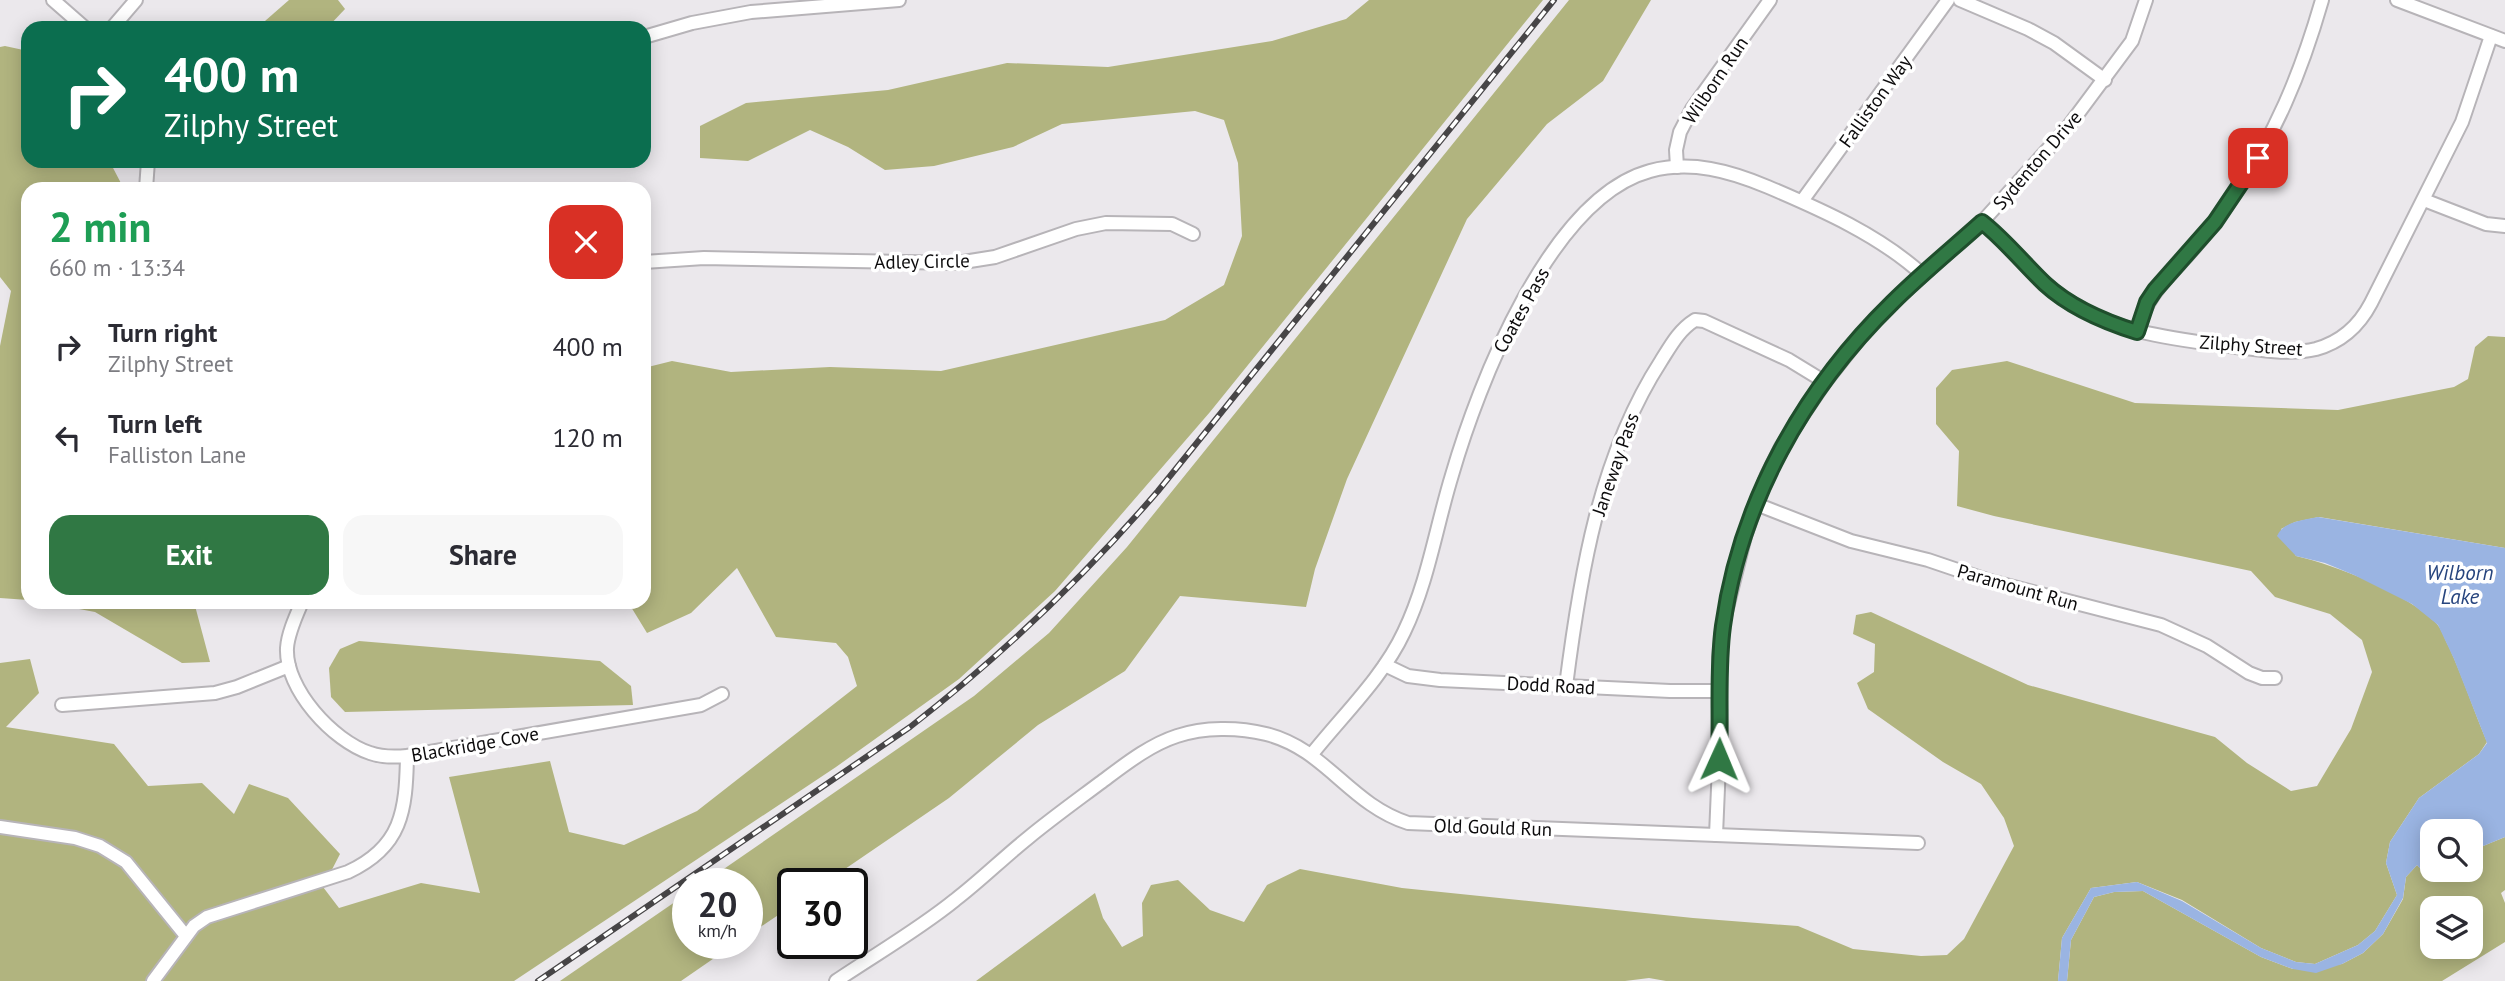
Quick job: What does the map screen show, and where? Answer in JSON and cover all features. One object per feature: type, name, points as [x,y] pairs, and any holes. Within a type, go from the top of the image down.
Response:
[{"type":"street","points":[[53,0],[77,21]]},
{"type":"street","points":[[118,21],[136,0]]},
{"type":"street","points":[[651,35],[692,23],[751,12],[899,0]]},
{"type":"street","name":"Wilborn Run","points":[[1677,167],[1676,150],[1680,132],[1692,109],[1770,0]]},
{"type":"street","name":"Falliston Way","points":[[1802,201],[1948,0]]},
{"type":"street","points":[[1960,0],[2054,43],[2105,80]]},
{"type":"street","name":"Sydenton Drive","points":[[1716,835],[1719,657],[1723,624],[1733,578],[1756,504],[1781,447],[1825,382],[1866,330],[1982,222],[2028,173],[2105,80],[2132,41],[2146,0]]},
{"type":"street","points":[[2137,332],[2147,302],[2155,290],[2215,222],[2268,140],[2289,100],[2322,0]]},
{"type":"street","points":[[2397,0],[2505,41]]},
{"type":"street","name":"Zilphy Street","points":[[1982,222],[2047,286],[2065,299],[2117,326],[2169,339],[2283,351],[2305,351],[2329,344],[2349,332],[2365,314],[2462,122],[2491,36]]},
{"type":"street","name":"Coates Pass","points":[[1312,754],[1385,664],[1404,633],[1420,591],[1466,429],[1498,346],[1556,248],[1577,220],[1611,189],[1650,171],[1695,166],[1723,170],[1802,201],[1891,249],[1923,275]]},
{"type":"street","points":[[2424,200],[2486,224],[2505,226]]},
{"type":"street","name":"Adley Circle","points":[[651,262],[704,258],[957,263],[995,257],[1098,224],[1172,224],[1192,234]]},
{"type":"street","name":"Janeway Pass","points":[[1566,686],[1581,580],[1609,473],[1635,406],[1678,335],[1695,320],[1703,321],[1789,360],[1825,382]]},
{"type":"street","name":"Paramount Run","points":[[1756,504],[1851,541],[1928,560],[1990,581],[2161,625],[2190,637],[2249,673],[2262,678],[2274,678]]},
{"type":"street","points":[[62,705],[215,693],[237,687],[289,666],[287,649],[300,609]]},
{"type":"street","name":"Dodd Road","points":[[1385,664],[1408,676],[1566,686],[1719,691]]},
{"type":"street","name":"Blackridge Cove","points":[[289,666],[299,691],[334,731],[352,745],[370,754],[394,757],[701,705],[722,694]]},
{"type":"street","name":"Old Gould Run","points":[[836,981],[955,901],[1030,836],[1108,777],[1176,736],[1214,729],[1265,734],[1289,742],[1312,754],[1346,787],[1368,803],[1408,822],[1918,843]]},
{"type":"street","points":[[153,981],[194,926],[220,911],[363,865],[390,840],[398,822],[407,798],[407,756]]},
{"type":"street","points":[[0,827],[75,838],[100,846],[126,862],[186,936]]},
{"type":"green space","points":[[289,0],[338,0],[345,9],[334,21],[265,21]]},
{"type":"green space","points":[[1369,0],[1543,0],[1210,412],[1055,591],[959,679],[836,767],[684,868],[672,868],[672,876],[514,981],[0,981],[0,663],[30,659],[39,693],[6,727],[114,744],[148,786],[202,783],[234,814],[249,784],[288,798],[340,854],[323,887],[339,908],[421,883],[480,893],[449,777],[550,761],[569,832],[624,845],[697,811],[857,686],[848,657],[836,643],[776,637],[737,568],[691,613],[647,633],[632,609],[651,609],[651,366],[672,361],[731,372],[830,367],[941,371],[1165,320],[1224,285],[1242,236],[1238,163],[1224,120],[1195,111],[1062,124],[1013,147],[934,166],[885,170],[848,147],[810,130],[748,161],[700,158],[700,126],[746,103],[888,90],[1007,63],[1108,67],[1272,41],[1346,19]]},
{"type":"green space","points":[[1569,0],[1651,0],[1603,81],[1547,124],[1467,219],[1347,479],[1315,569],[1306,607],[1180,596],[1125,671],[1038,725],[949,798],[846,868],[777,868],[777,916],[763,925],[763,868],[725,868],[974,696],[1049,633],[1127,547]]},
{"type":"green space","points":[[0,47],[21,49],[21,168],[113,168],[120,182],[21,182],[21,600],[0,598],[0,346],[11,291],[0,277]]},
{"type":"green space","points":[[2488,336],[2505,337],[2505,548],[2319,517],[2295,522],[2281,529],[2296,556],[2331,566],[2390,591],[2424,612],[2436,623],[2454,659],[2487,742],[2479,754],[2419,798],[2390,842],[2386,863],[2397,895],[2375,931],[2358,945],[2315,964],[2296,962],[2261,948],[2182,900],[2137,882],[2091,888],[2062,938],[2058,981],[1666,981],[1649,978],[1625,981],[976,981],[1095,893],[1103,918],[1122,947],[1143,936],[1142,903],[1151,885],[1178,880],[1210,910],[1244,922],[1267,885],[1300,869],[1402,888],[1798,926],[1853,949],[1921,956],[1947,955],[1964,939],[2014,846],[2004,818],[1981,784],[1943,762],[1868,709],[1857,683],[1874,672],[1875,644],[1853,634],[1856,615],[1871,612],[2028,685],[2215,737],[2247,763],[2291,791],[2317,786],[2351,729],[2372,672],[2362,640],[2330,614],[2275,597],[2251,571],[1957,506],[1959,451],[1936,424],[1936,388],[1952,370],[2007,361],[2135,403],[2338,410],[2454,387],[2468,379],[2475,347]]},
{"type":"green space","points":[[79,609],[196,609],[210,662],[182,663],[95,612]]},
{"type":"green space","points":[[359,641],[600,661],[631,686],[633,705],[345,712],[331,697],[329,668],[340,649]]},
{"type":"green space","points":[[2505,837],[2505,890],[2501,893],[2505,903],[2505,942],[2483,956],[2483,896],[2420,896],[2420,959],[2478,959],[2442,981],[2067,981],[2071,940],[2094,897],[2114,892],[2143,891],[2261,957],[2293,969],[2342,964],[2363,953],[2383,934],[2403,899],[2406,877],[2417,865],[2420,868],[2420,882],[2483,882],[2483,846]]},
{"type":"green space","points":[[672,904],[672,959],[713,959],[681,981],[560,981]]},
{"type":"water","name":"Wilborn Lake","points":[[2318,517],[2505,548],[2505,837],[2483,846],[2483,819],[2420,819],[2420,868],[2417,865],[2406,877],[2403,898],[2383,934],[2363,953],[2316,973],[2293,969],[2261,957],[2143,891],[2114,892],[2094,897],[2071,940],[2067,981],[2058,981],[2062,938],[2091,888],[2137,882],[2182,901],[2261,948],[2296,962],[2315,964],[2358,945],[2375,931],[2397,895],[2386,863],[2390,842],[2419,798],[2479,754],[2487,743],[2438,625],[2412,604],[2354,575],[2325,563],[2296,556],[2277,536],[2284,527]]},
{"type":"railway","points":[[538,981],[910,727],[1040,615],[1100,555],[1158,491],[1554,0]]},
{"type":"route","points":[[1719,759],[1719,657],[1723,624],[1745,536],[1767,475],[1788,434],[1866,330],[1982,222],[2047,286],[2065,299],[2117,326],[2137,332],[2147,302],[2155,290],[2215,222],[2258,158]]}]
